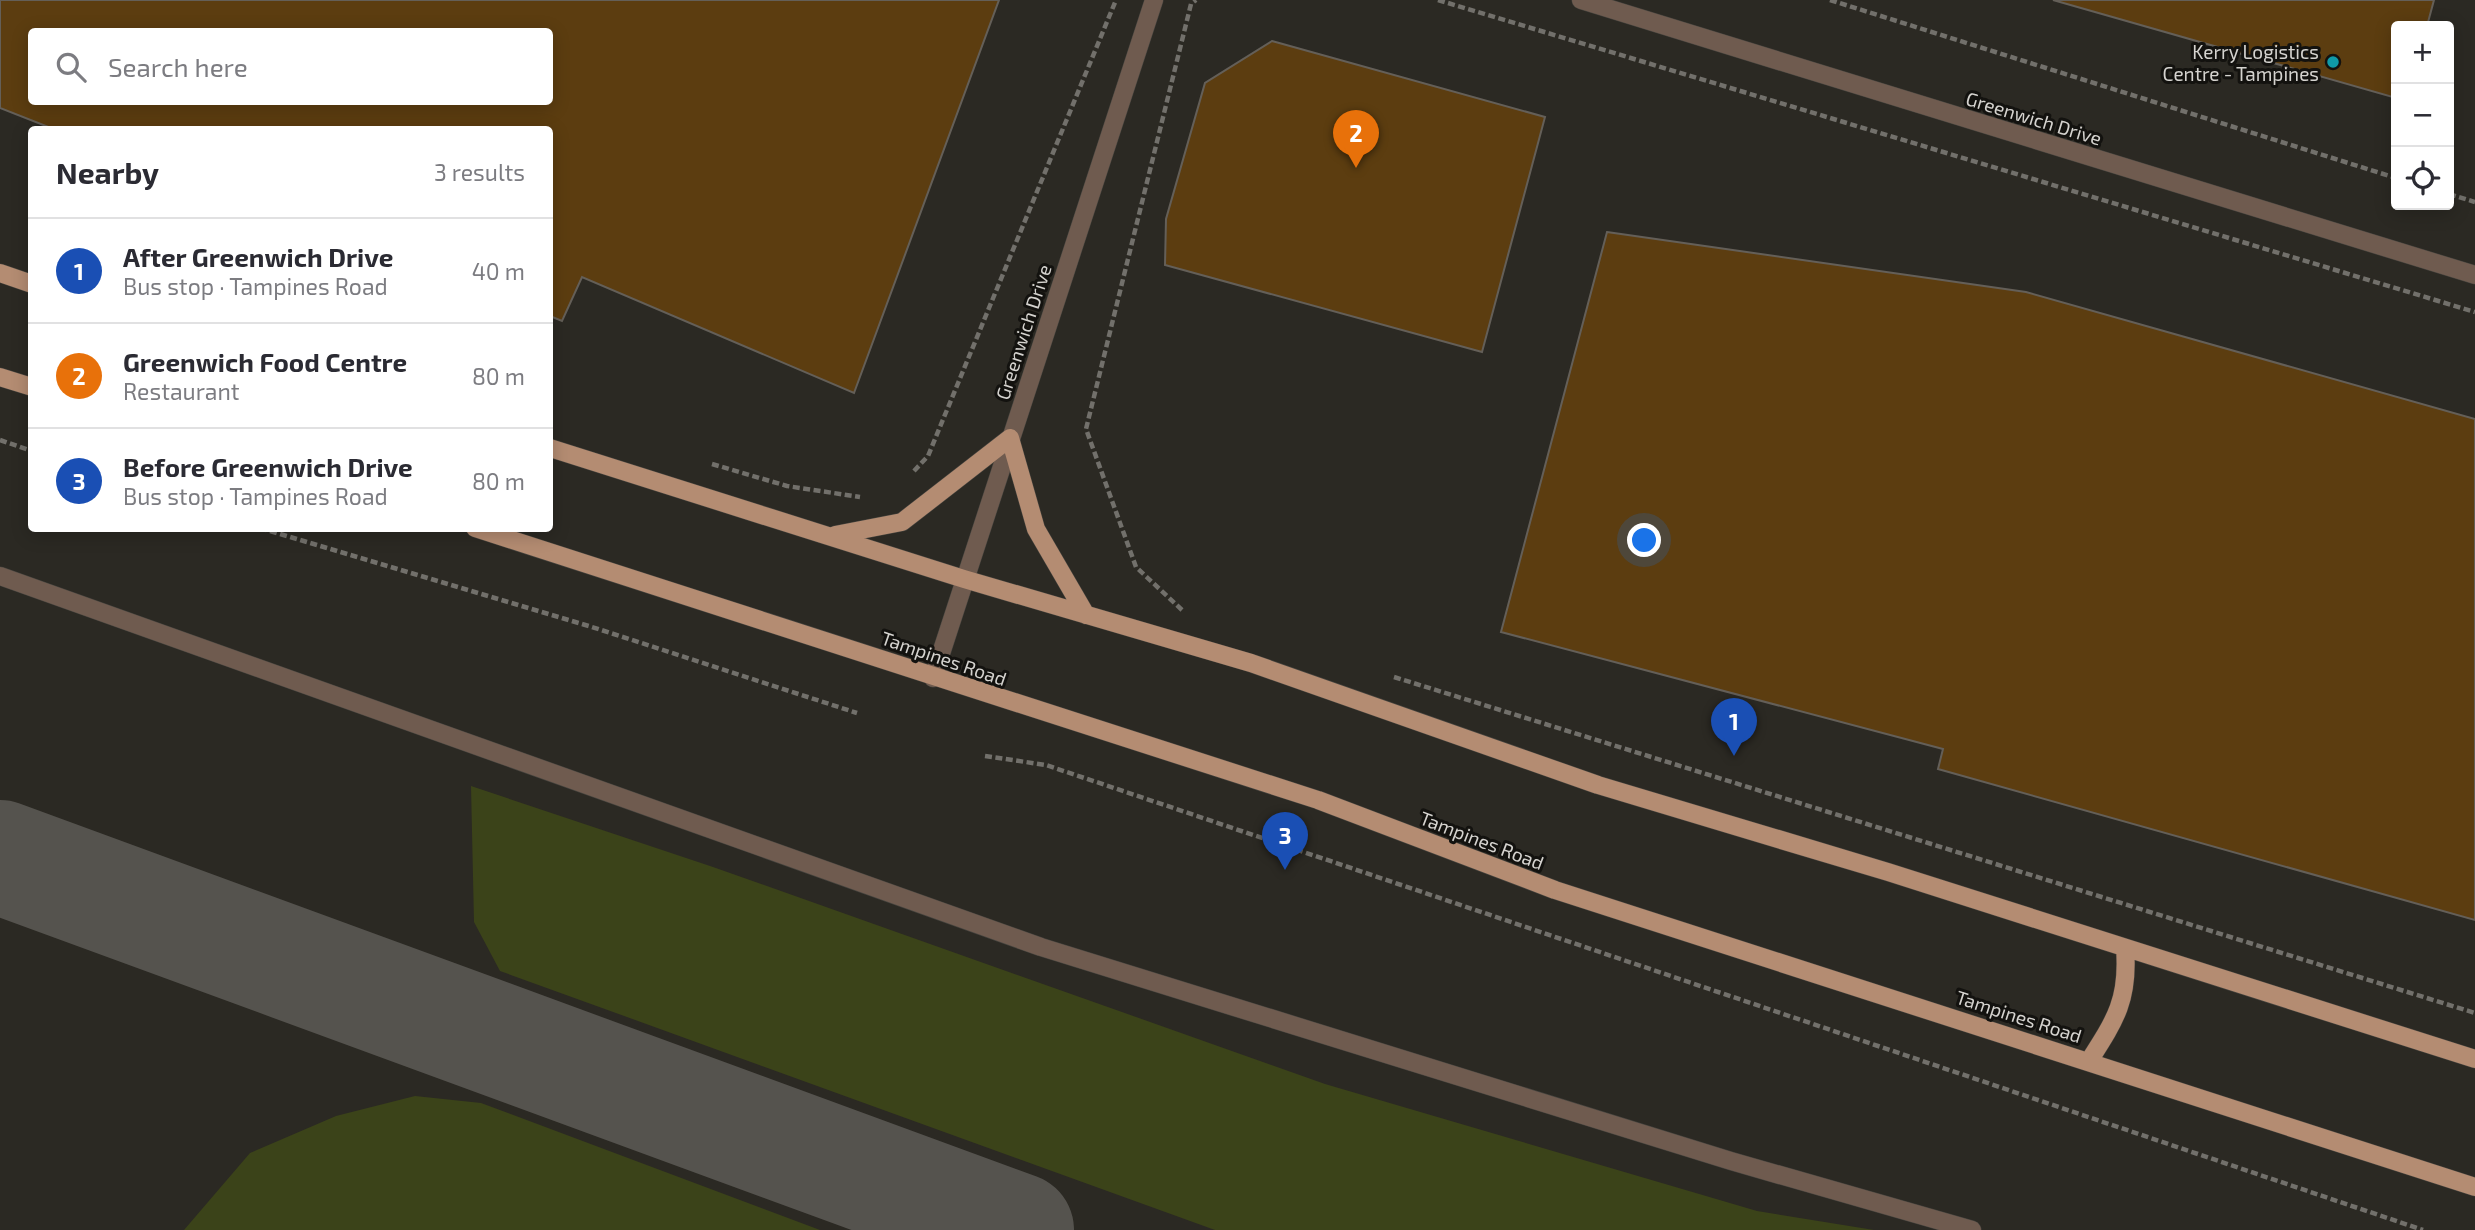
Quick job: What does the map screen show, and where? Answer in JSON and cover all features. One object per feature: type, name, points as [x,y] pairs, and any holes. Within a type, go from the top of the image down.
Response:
[{"type":"main road","points":[[0,273],[28,283]]},
{"type":"main road","points":[[0,377],[28,386]]},
{"type":"main road","points":[[832,536],[902,522],[1010,438],[1036,529],[1086,615]]},
{"type":"main road","points":[[553,449],[964,579],[1251,663],[1598,785],[2475,1059]]},
{"type":"main road","name":"Tampines Road","points":[[487,532],[1318,800],[1555,890],[2475,1187]]},
{"type":"main road","points":[[2089,1061],[2122,1007],[2128,978],[2125,948]]},
{"type":"lane","name":"Greenwich Drive","points":[[933,678],[1154,0]]},
{"type":"lane","name":"Greenwich Drive","points":[[1581,0],[2475,275]]},
{"type":"lane","points":[[0,576],[1041,947],[1731,1161],[1972,1230]]},
{"type":"path","points":[[912,473],[928,456],[1116,0]]},
{"type":"path","points":[[1194,614],[1182,610],[1136,567],[1086,429],[1191,4],[1196,0]]},
{"type":"path","points":[[1438,0],[2475,313]]},
{"type":"path","points":[[1830,0],[2391,175]]},
{"type":"path","points":[[2454,196],[2475,202]]},
{"type":"path","points":[[0,440],[28,450]]},
{"type":"path","points":[[708,463],[787,486],[862,497]]},
{"type":"path","points":[[273,532],[592,627],[857,713]]},
{"type":"path","points":[[1382,674],[2475,1013]]},
{"type":"path","points":[[985,756],[1046,765],[2423,1230]]},
{"type":"green space","points":[[471,786],[713,867],[1325,1084],[1757,1211],[1874,1230],[1215,1230],[500,971],[474,922]]},
{"type":"green space","points":[[415,1096],[481,1103],[820,1230],[184,1230],[250,1153],[336,1116]]},
{"type":"building","points":[[0,0],[999,0],[854,393],[582,277],[562,321],[553,317],[553,126],[46,126],[0,108]]},
{"type":"building","name":"Kerry Logistics Centre - Tampines","points":[[2053,0],[2434,0],[2428,21],[2391,21],[2391,97]]},
{"type":"building","points":[[1272,41],[1545,117],[1482,352],[1165,265],[1166,219],[1205,83]]},
{"type":"building","points":[[1607,232],[2026,292],[2475,419],[2475,920],[1938,769],[1943,749],[1501,632]]},
{"type":"taxiway","points":[[0,857],[1017,1230]]},
{"type":"place","name":"Kerry Logistics Centre - Tampines","points":[[2333,62]]},
{"type":"place","name":"Greenwich Food Centre","points":[[1356,168]]},
{"type":"place","name":"After Greenwich Drive","points":[[1734,756]]},
{"type":"place","name":"Before Greenwich Drive","points":[[1285,870]]}]
